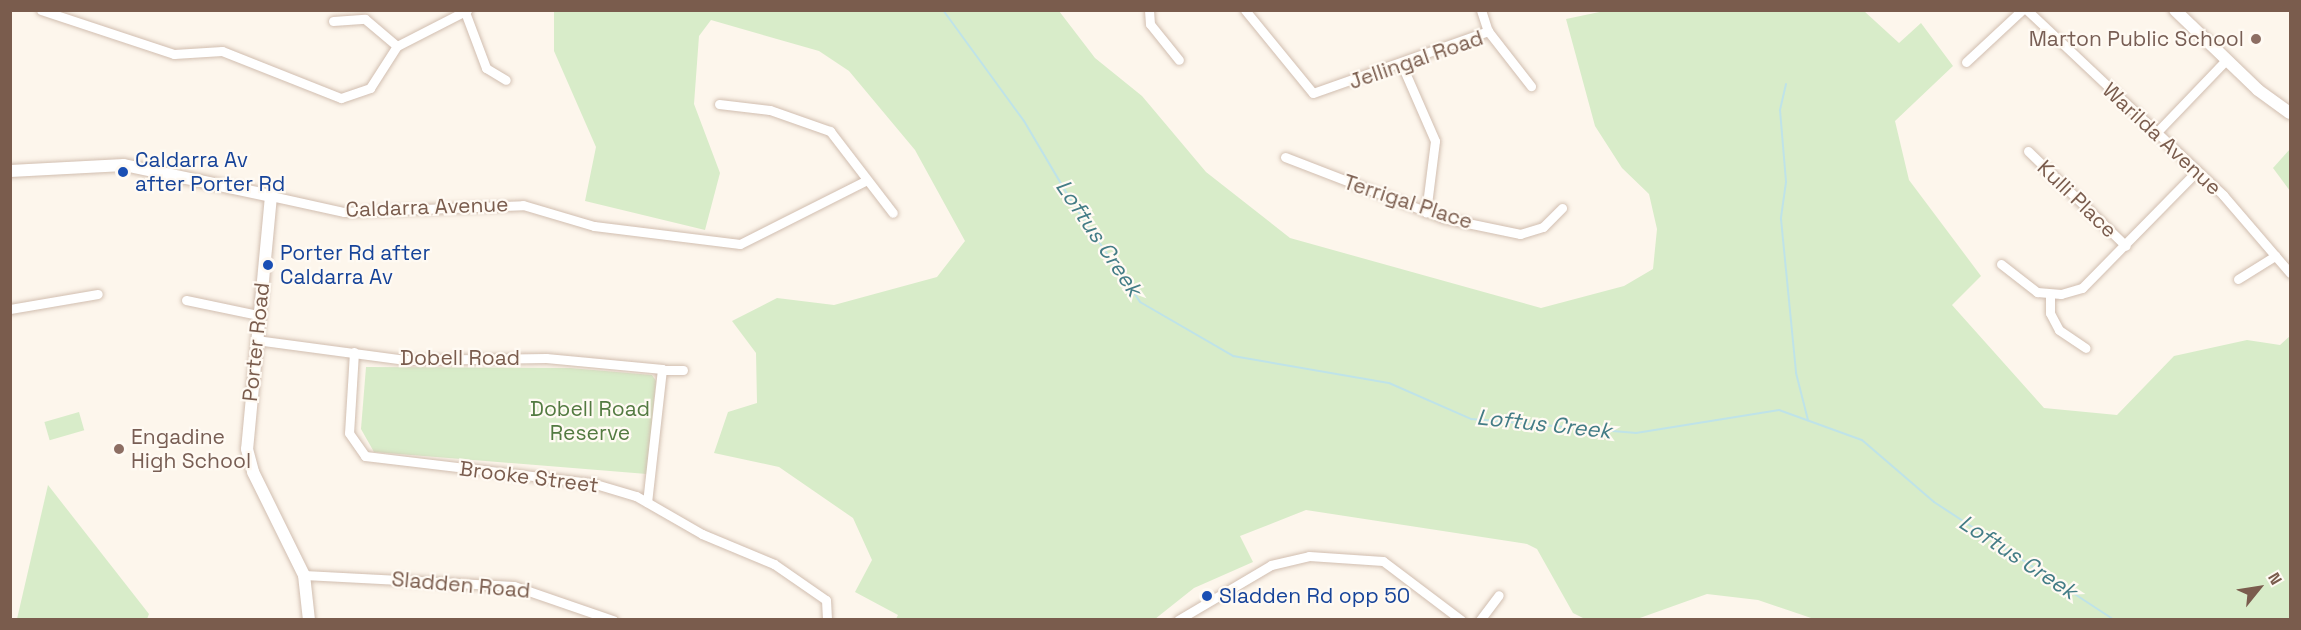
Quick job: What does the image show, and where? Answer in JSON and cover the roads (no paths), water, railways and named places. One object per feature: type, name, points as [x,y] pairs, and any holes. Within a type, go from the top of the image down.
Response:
[{"type":"street","points":[[42,10],[174,54],[222,51],[341,98],[370,88],[397,46],[446,16],[466,11],[486,68],[506,80]]},
{"type":"street","points":[[1149,10],[1150,24],[1179,60]]},
{"type":"street","name":"Jellingal Road","points":[[1245,10],[1312,93],[1488,31],[1531,86]]},
{"type":"street","points":[[1481,10],[1488,31]]},
{"type":"street","points":[[1966,62],[2022,10]]},
{"type":"street","name":"Warilda Avenue","points":[[2027,10],[2197,171],[2290,273]]},
{"type":"street","points":[[2175,10],[2226,60],[2290,113]]},
{"type":"street","points":[[333,21],[365,19],[397,46]]},
{"type":"street","points":[[2156,133],[2226,60]]},
{"type":"street","points":[[1401,63],[1435,141],[1426,212]]},
{"type":"street","points":[[719,104],[817,123],[830,131],[865,181],[892,213]]},
{"type":"street","name":"Kulli Place","points":[[2028,152],[2126,246]]},
{"type":"street","name":"Terrigal Place","points":[[1285,157],[1426,212],[1520,234],[1543,227],[1562,208]]},
{"type":"street","name":"Caldarra Avenue","points":[[10,171],[124,165],[344,212],[523,205],[594,226],[741,244],[865,181]]},
{"type":"street","points":[[2001,264],[2025,287],[2050,295],[2082,288],[2126,246],[2197,171]]},
{"type":"street","name":"Porter Road","points":[[271,196],[258,315],[249,460],[304,575],[309,620]]},
{"type":"street","points":[[2238,279],[2276,256]]},
{"type":"street","points":[[10,309],[98,294]]},
{"type":"street","points":[[2050,295],[2050,313],[2059,330],[2086,348]]},
{"type":"street","points":[[186,300],[258,315]]},
{"type":"street","name":"Dobell Road","points":[[256,340],[406,360],[571,359],[663,370],[683,370]]},
{"type":"street","name":"Brooke Street","points":[[354,352],[349,432],[365,456],[592,483],[647,502],[702,534],[774,564],[826,600],[827,620]]},
{"type":"street","points":[[647,502],[663,370]]},
{"type":"street","points":[[1178,620],[1271,565],[1309,556],[1383,561],[1461,620]]},
{"type":"street","name":"Sladden Road","points":[[304,575],[514,586],[613,620]]},
{"type":"street","points":[[1480,620],[1499,596]]},
{"type":"waterway","name":"Loftus Creek","points":[[943,10],[1024,121],[1073,204],[1140,302],[1233,356],[1389,383],[1471,419],[1636,433],[1779,410],[1862,440],[1934,502],[2114,620]]},
{"type":"waterway","points":[[1786,84],[1780,110],[1786,182],[1781,219],[1796,373],[1808,420]]},
{"type":"place","name":"Marton Public School","points":[[2256,39]]},
{"type":"place","name":"Caldarra Av after Porter Rd","points":[[123,172]]},
{"type":"place","name":"Porter Rd after Caldarra Av","points":[[268,265]]},
{"type":"place","name":"Engadine High School","points":[[119,449]]},
{"type":"place","name":"Sladden Rd opp 50","points":[[1207,596]]},
{"type":"park label","name":"Dobell Road Reserve","points":[[590,421]]}]
